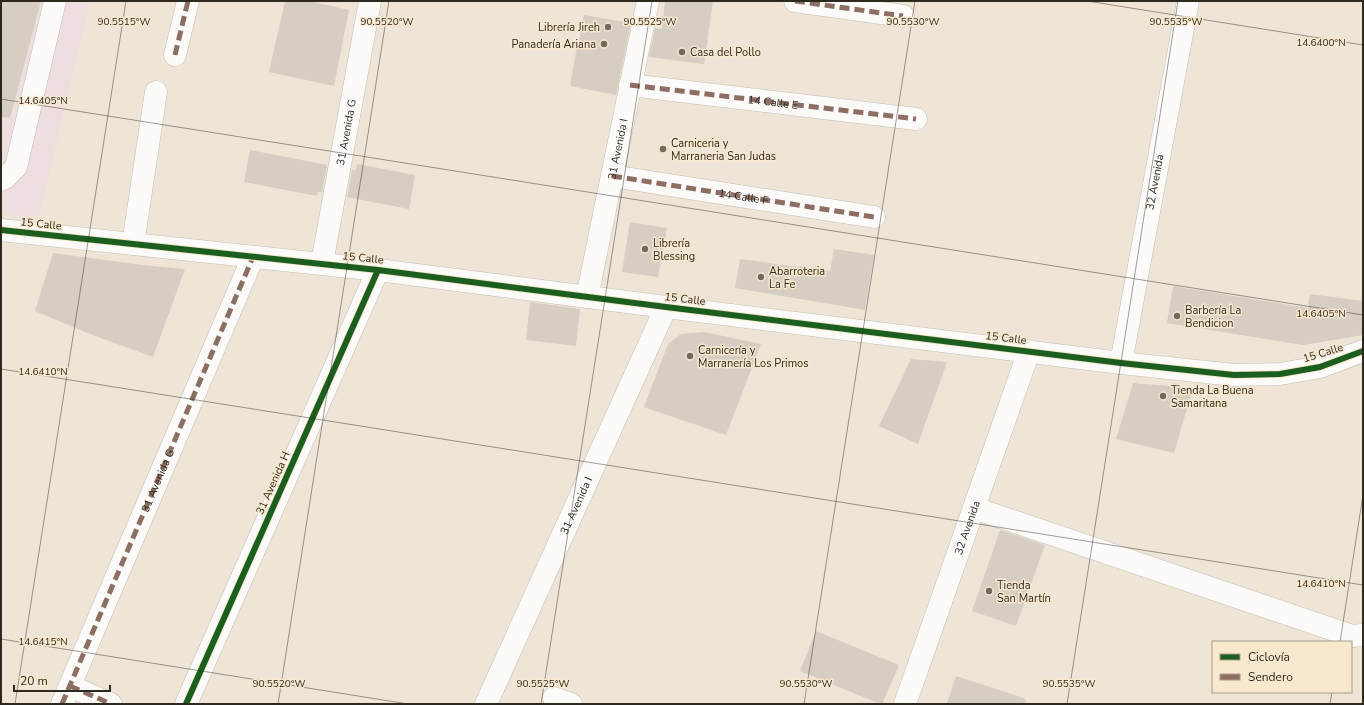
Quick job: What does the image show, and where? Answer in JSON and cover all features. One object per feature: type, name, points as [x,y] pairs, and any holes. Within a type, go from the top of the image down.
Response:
[{"type":"street","points":[[1,180],[16,167],[55,1]]},
{"type":"street","points":[[175,55],[188,1]]},
{"type":"street","name":"31 Avenida G","points":[[322,264],[370,1]]},
{"type":"street","name":"31 Avenida I","points":[[587,297],[648,1]]},
{"type":"street","points":[[795,1],[903,16]]},
{"type":"street","name":"32 Avenida","points":[[1122,362],[1188,1]]},
{"type":"street","name":"14 Calle E","points":[[630,85],[916,119]]},
{"type":"street","points":[[133,244],[156,92]]},
{"type":"street","name":"14 Calle F","points":[[612,176],[874,217]]},
{"type":"street","name":"15 Calle","points":[[1,230],[378,270],[666,307],[1234,375],[1280,374],[1320,367],[1363,351]]},
{"type":"street","name":"31 Avenida G","points":[[66,695],[253,257]]},
{"type":"street","name":"31 Avenida H","points":[[186,704],[378,270]]},
{"type":"street","name":"31 Avenida I","points":[[486,704],[666,307]]},
{"type":"street","name":"32 Avenida","points":[[905,704],[1029,351]]},
{"type":"street","points":[[974,508],[1352,636],[1363,635]]},
{"type":"street","points":[[66,695],[111,704]]},
{"type":"shaded area","points":[[1,1],[90,1],[39,216],[1,215]]},
{"type":"building","points":[[1,1],[41,1],[10,118],[1,117]]},
{"type":"building","points":[[285,1],[309,1],[349,10],[334,86],[269,72]]},
{"type":"building","points":[[665,1],[713,1],[704,64],[649,57],[655,28],[662,29]]},
{"type":"building","points":[[584,15],[631,23],[616,95],[570,86]]},
{"type":"building","points":[[250,150],[327,165],[322,192],[318,192],[317,196],[244,182]]},
{"type":"building","points":[[357,164],[415,175],[409,209],[347,197],[352,170],[356,170]]},
{"type":"building","points":[[630,222],[667,228],[658,277],[622,272]]},
{"type":"building","points":[[834,249],[874,255],[865,310],[735,288],[740,259],[830,271]]},
{"type":"building","points":[[53,253],[142,265],[185,269],[153,357],[90,334],[35,311]]},
{"type":"building","points":[[1173,286],[1308,308],[1310,294],[1363,301],[1363,335],[1303,345],[1167,323]]},
{"type":"building","points":[[530,302],[580,309],[576,346],[526,340]]},
{"type":"building","points":[[704,332],[761,344],[726,435],[644,407],[668,344],[681,334]]},
{"type":"building","points":[[911,359],[947,362],[918,444],[879,426]]},
{"type":"building","points":[[1133,383],[1193,388],[1174,453],[1116,439]]},
{"type":"building","points":[[1000,530],[1045,545],[1016,626],[972,611]]},
{"type":"building","points":[[816,631],[899,665],[882,704],[800,671]]},
{"type":"building","points":[[956,676],[1026,699],[1025,704],[947,704]]},
{"type":"marked path","points":[[175,55],[188,1]]},
{"type":"marked path","points":[[795,1],[903,16]]},
{"type":"marked path","points":[[630,85],[916,119]]},
{"type":"marked path","points":[[612,176],[874,217]]},
{"type":"marked path","points":[[62,704],[253,257]]},
{"type":"marked path","points":[[70,686],[111,704]]},
{"type":"cycle path","points":[[1,230],[378,270],[1121,363],[1234,375],[1280,374],[1320,367],[1363,351]]},
{"type":"cycle path","points":[[186,704],[378,270]]},
{"type":"place","name":"Librería Jireh","points":[[608,27]]},
{"type":"place","name":"Panadería Ariana","points":[[604,44]]},
{"type":"place","name":"Casa del Pollo","points":[[682,52]]},
{"type":"place","name":"Carniceria y Marraneria San Judas","points":[[663,149]]},
{"type":"place","name":"Librería Blessing","points":[[645,249]]},
{"type":"place","name":"Abarroteria La Fe","points":[[761,277]]},
{"type":"place","name":"Barbería La Bendicion","points":[[1177,316]]},
{"type":"place","name":"Carnicería y Marranería Los Primos","points":[[690,356]]},
{"type":"place","name":"Tienda La Buena Samaritana","points":[[1163,396]]},
{"type":"place","name":"Tienda San Martín","points":[[989,591]]}]
